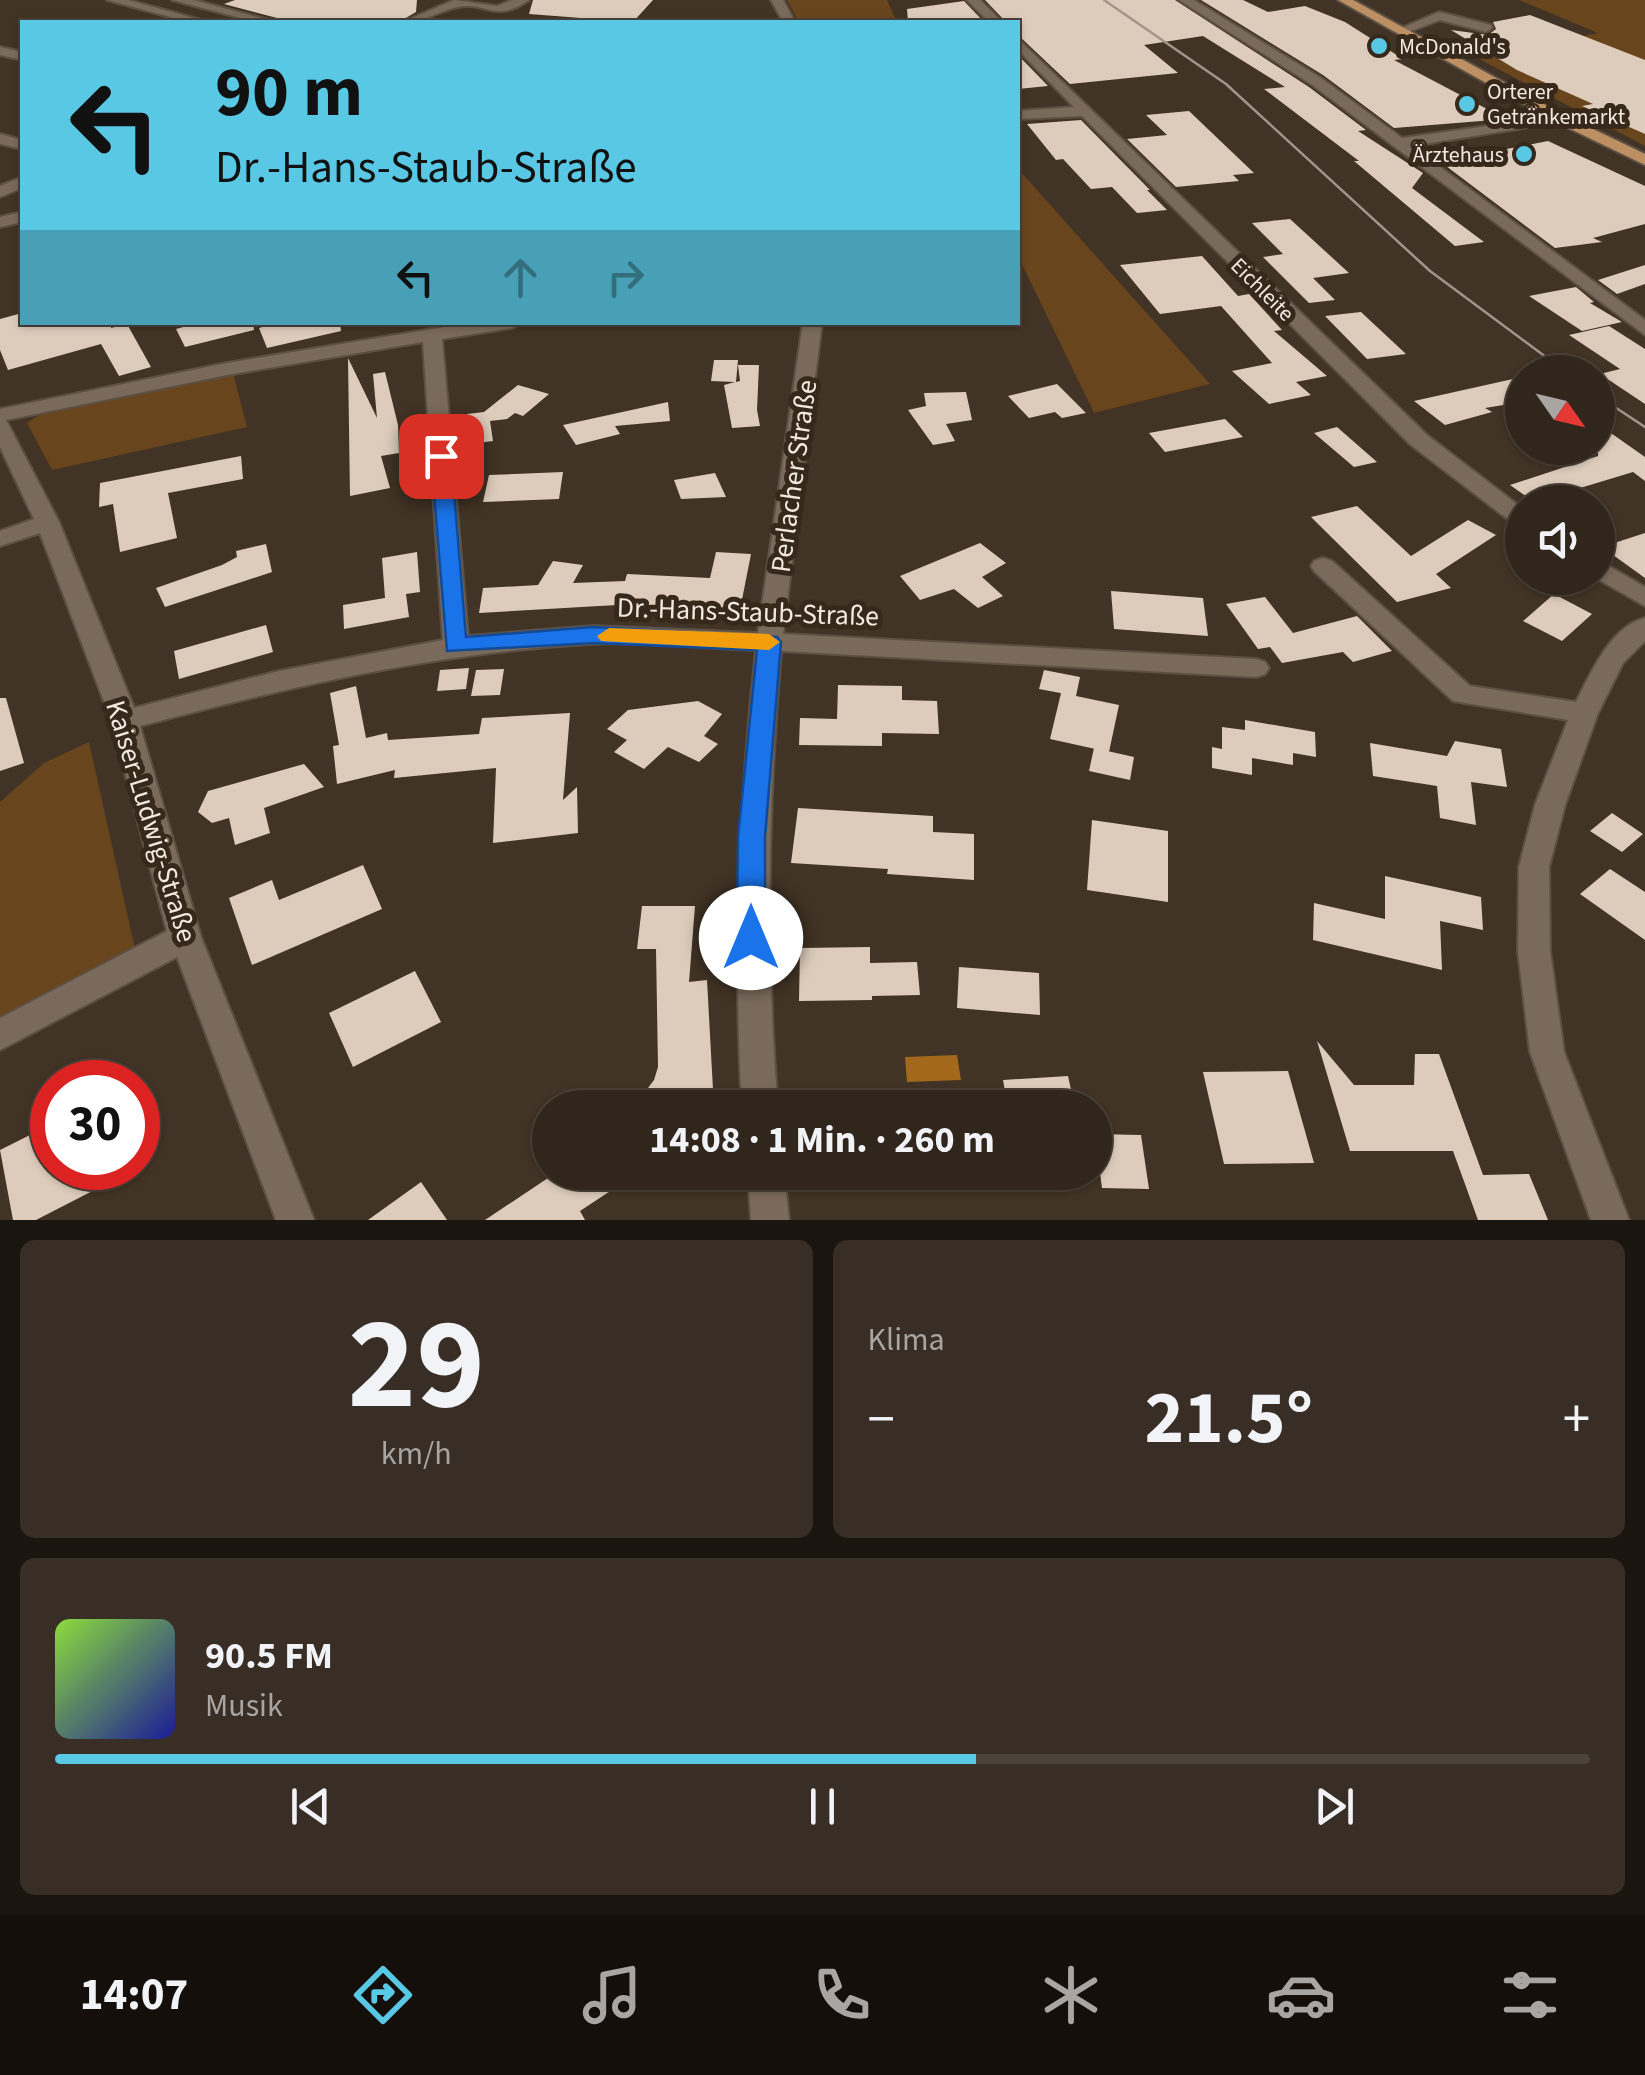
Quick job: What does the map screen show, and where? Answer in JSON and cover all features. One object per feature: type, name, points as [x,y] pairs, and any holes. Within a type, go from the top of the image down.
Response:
[{"type":"main road","points":[[1344,0],[1559,118],[1645,160]]},
{"type":"street","points":[[113,0],[196,20]]},
{"type":"street","points":[[178,0],[262,20]]},
{"type":"street","points":[[413,20],[456,1],[498,10],[523,0]]},
{"type":"street","points":[[973,0],[994,20]]},
{"type":"street","points":[[1185,0],[1286,60],[1645,329]]},
{"type":"street","points":[[498,10],[496,18],[502,20]]},
{"type":"street","points":[[1403,30],[1439,16],[1467,20],[1486,28]]},
{"type":"street","name":"Eichleite","points":[[1020,46],[1276,303],[1419,440],[1505,505]]},
{"type":"street","points":[[1020,115],[1086,110]]},
{"type":"street","points":[[1400,143],[1559,118]]},
{"type":"street","points":[[0,415],[227,368],[492,325]]},
{"type":"street","name":"Perlacher Straße","points":[[758,1090],[751,1005],[751,837],[769,642],[796,473],[812,325]]},
{"type":"street","points":[[432,334],[456,646]]},
{"type":"street","name":"Kaiser-Ludwig-Straße","points":[[0,425],[48,522],[125,720],[186,937],[295,1220]]},
{"type":"street","points":[[0,539],[48,522]]},
{"type":"street","points":[[1323,566],[1462,694],[1584,714]]},
{"type":"street","points":[[1615,579],[1645,598]]},
{"type":"street","points":[[1610,1220],[1547,1052],[1534,951],[1534,867],[1550,805],[1584,714],[1612,658],[1645,626]]},
{"type":"street","name":"Dr.-Hans-Staub-Straße","points":[[125,720],[279,680],[456,646],[593,635],[936,648],[1256,668]]},
{"type":"street","points":[[0,1035],[186,937]]},
{"type":"street","points":[[768,1190],[770,1220]]},
{"type":"shaded area","points":[[787,0],[887,0],[896,20],[798,20]]},
{"type":"shaded area","points":[[1519,0],[1645,0],[1645,146],[1479,59],[1598,33]]},
{"type":"shaded area","points":[[1020,170],[1210,384],[1094,413],[1020,260]]},
{"type":"shaded area","points":[[233,373],[247,427],[52,470],[27,423],[42,413]]},
{"type":"shaded area","points":[[89,742],[135,949],[0,1021],[0,802],[44,763]]},
{"type":"shaded area","points":[[957,1055],[961,1080],[907,1082],[905,1057]]},
{"type":"building","points":[[235,0],[417,0],[416,12],[402,20],[278,20],[224,4]]},
{"type":"building","points":[[533,0],[653,0],[635,20],[529,14]]},
{"type":"building","points":[[985,0],[1175,0],[1309,87],[1366,130],[1358,131],[1423,173],[1412,188],[1484,242],[1455,246],[1354,161],[1359,161],[1264,89],[1285,87],[1203,36],[1144,45],[1178,73],[1070,84],[1020,37],[1020,20],[1004,20]]},
{"type":"building","points":[[1201,0],[1243,0],[1268,12],[1305,6],[1345,22],[1403,59],[1394,60],[1506,119],[1394,128],[1323,75]]},
{"type":"building","points":[[964,1],[982,20],[908,20],[907,9]]},
{"type":"building","points":[[1530,15],[1645,60],[1645,134],[1582,106],[1593,104],[1517,70],[1451,30],[1488,35],[1496,29],[1493,22]]},
{"type":"building","points":[[1020,57],[1048,86],[1020,89]]},
{"type":"building","points":[[1189,111],[1254,173],[1233,175],[1239,181],[1176,187],[1127,139],[1167,135],[1146,115]]},
{"type":"building","points":[[1081,120],[1167,210],[1137,213],[1112,187],[1091,189],[1063,159],[1056,160],[1027,124]]},
{"type":"building","points":[[1548,141],[1645,186],[1645,224],[1593,238],[1602,242],[1555,248],[1442,163],[1502,158],[1491,152]]},
{"type":"building","points":[[1290,219],[1349,273],[1313,278],[1335,300],[1309,303],[1263,257],[1283,254],[1252,223]]},
{"type":"building","points":[[1202,256],[1238,296],[1249,294],[1282,330],[1274,331],[1327,376],[1296,382],[1311,395],[1269,404],[1232,371],[1272,363],[1221,306],[1160,314],[1120,265]]},
{"type":"building","points":[[1645,265],[1645,284],[1617,294],[1598,280]]},
{"type":"building","points":[[1576,287],[1594,302],[1590,303],[1622,322],[1582,331],[1529,296]]},
{"type":"building","points":[[1361,312],[1406,354],[1367,359],[1325,316]]},
{"type":"building","points":[[20,314],[20,325],[128,325],[151,367],[119,376],[101,344],[8,370],[0,350],[0,319]]},
{"type":"building","points":[[191,325],[253,325],[254,330],[185,347],[176,329]]},
{"type":"building","points":[[340,325],[341,331],[267,348],[259,328]]},
{"type":"building","points":[[1609,326],[1645,349],[1645,404],[1615,384],[1615,370],[1620,369],[1615,366],[1615,355],[1599,355],[1569,335]]},
{"type":"building","points":[[348,358],[377,418],[373,374],[385,372],[398,425],[399,453],[381,456],[390,488],[350,496]]},
{"type":"building","points":[[714,360],[738,360],[736,382],[740,381],[738,365],[759,365],[760,426],[732,428],[724,385],[735,382],[711,381]]},
{"type":"building","points":[[1505,381],[1505,405],[1485,408],[1492,412],[1445,425],[1414,401]]},
{"type":"building","points":[[1057,384],[1086,413],[1062,418],[1055,412],[1029,418],[1008,396]]},
{"type":"building","points":[[518,385],[549,394],[523,416],[515,413],[507,419],[490,421],[493,441],[470,444],[467,414],[484,412]]},
{"type":"building","points":[[966,392],[972,420],[946,424],[955,441],[933,445],[908,410],[926,406],[924,393]]},
{"type":"building","points":[[668,402],[670,421],[615,426],[620,434],[576,445],[563,425]]},
{"type":"building","points":[[1225,419],[1243,437],[1165,452],[1149,433]]},
{"type":"building","points":[[1337,427],[1377,462],[1354,467],[1314,433]]},
{"type":"building","points":[[1615,436],[1645,457],[1645,481],[1633,472],[1590,485],[1510,485],[1571,465],[1615,465]]},
{"type":"building","points":[[241,456],[243,479],[168,493],[177,538],[120,552],[113,504],[99,507],[100,483]]},
{"type":"building","points":[[563,472],[559,499],[483,502],[489,475]]},
{"type":"building","points":[[715,473],[726,497],[681,499],[674,480]]},
{"type":"building","points":[[1357,506],[1411,556],[1468,520],[1496,535],[1436,574],[1451,588],[1397,602],[1311,517]]},
{"type":"building","points":[[1645,533],[1645,578],[1615,556],[1615,543]]},
{"type":"building","points":[[980,543],[1006,563],[982,577],[1003,596],[978,608],[954,589],[920,600],[900,576]]},
{"type":"building","points":[[266,544],[272,572],[165,607],[156,588],[222,565],[237,557],[236,551]]},
{"type":"building","points":[[417,552],[420,592],[406,594],[409,617],[344,629],[343,605],[385,598],[382,558]]},
{"type":"building","points":[[716,552],[751,554],[738,620],[616,610],[617,605],[479,613],[483,588],[538,585],[553,561],[583,565],[573,583],[625,581],[627,574],[710,578]]},
{"type":"building","points":[[1111,591],[1203,598],[1208,636],[1114,629]]},
{"type":"building","points":[[1553,595],[1592,614],[1562,641],[1523,621]]},
{"type":"building","points":[[1265,597],[1293,633],[1357,616],[1392,651],[1353,662],[1343,652],[1282,663],[1270,647],[1258,649],[1226,604]]},
{"type":"building","points":[[266,625],[273,652],[179,679],[174,651]]},
{"type":"building","points":[[469,668],[466,689],[437,691],[440,670]]},
{"type":"building","points":[[504,669],[500,695],[471,696],[476,670]]},
{"type":"building","points":[[1044,670],[1080,677],[1076,696],[1119,705],[1109,752],[1050,739],[1061,693],[1039,689]]},
{"type":"building","points":[[838,685],[902,686],[902,700],[937,701],[939,734],[882,733],[882,746],[799,745],[800,718],[837,719]]},
{"type":"building","points":[[356,686],[366,738],[387,733],[388,740],[479,734],[482,718],[570,713],[563,800],[577,787],[578,833],[493,843],[496,768],[394,778],[395,770],[337,784],[333,746],[339,745],[330,693]]},
{"type":"building","points":[[0,698],[6,698],[24,763],[0,771]]},
{"type":"building","points":[[698,701],[722,714],[704,736],[718,744],[699,762],[668,747],[644,769],[614,752],[627,740],[607,729],[628,710]]},
{"type":"building","points":[[1245,720],[1315,732],[1316,757],[1293,753],[1293,765],[1252,758],[1252,775],[1212,768],[1212,747],[1222,749],[1222,727],[1245,730]]},
{"type":"building","points":[[1455,741],[1501,749],[1507,787],[1471,782],[1476,825],[1440,818],[1437,786],[1373,776],[1370,743],[1447,756]]},
{"type":"building","points":[[1094,748],[1134,757],[1130,780],[1089,771]]},
{"type":"building","points":[[304,764],[324,787],[264,808],[270,833],[235,845],[229,818],[212,823],[198,812],[208,791]]},
{"type":"building","points":[[798,808],[933,816],[933,832],[974,834],[974,880],[791,863]]},
{"type":"building","points":[[1612,813],[1643,834],[1622,852],[1590,831]]},
{"type":"building","points":[[1092,820],[1168,831],[1168,902],[1087,890]]},
{"type":"building","points":[[363,865],[382,909],[252,965],[229,898],[272,880],[279,900]]},
{"type":"building","points":[[1610,869],[1645,892],[1645,940],[1580,894]]},
{"type":"building","points":[[1385,876],[1481,897],[1483,930],[1440,921],[1442,970],[1313,940],[1314,903],[1385,919]]},
{"type":"building","points":[[642,906],[695,906],[689,982],[707,980],[713,1090],[646,1090],[658,1067],[656,949],[637,949]]},
{"type":"building","points":[[870,947],[870,963],[917,962],[920,995],[799,1001],[800,948]]},
{"type":"building","points":[[959,967],[1039,973],[1040,1015],[957,1008]]},
{"type":"building","points":[[415,971],[441,1022],[353,1067],[329,1013]]},
{"type":"building","points":[[1317,1041],[1354,1085],[1414,1085],[1415,1054],[1439,1054],[1483,1175],[1529,1174],[1548,1220],[1478,1220],[1453,1151],[1350,1151]]},
{"type":"building","points":[[1288,1071],[1314,1163],[1224,1164],[1203,1072]]},
{"type":"building","points":[[1068,1076],[1071,1090],[1005,1090],[1003,1080]]},
{"type":"building","points":[[1112,1134],[1141,1135],[1149,1189],[1112,1188]]},
{"type":"building","points":[[30,1135],[30,1190],[94,1190],[36,1220],[13,1220],[0,1150]]},
{"type":"building","points":[[421,1182],[447,1220],[368,1220]]},
{"type":"building","points":[[532,1189],[612,1190],[580,1211],[585,1220],[485,1220]]},
{"type":"tram line","points":[[1104,0],[1226,84],[1430,271],[1543,355]]},
{"type":"tram line","points":[[1615,407],[1645,427]]},
{"type":"slow traffic","points":[[609,636],[769,642]]},
{"type":"place","name":"McDonald's","points":[[1379,46]]},
{"type":"place","name":"Orterer Getränkemarkt","points":[[1467,104]]},
{"type":"place","name":"Ärztehaus","points":[[1524,154]]},
{"type":"route","points":[[441,456],[456,646],[593,635],[769,642],[751,837],[751,938]]}]
